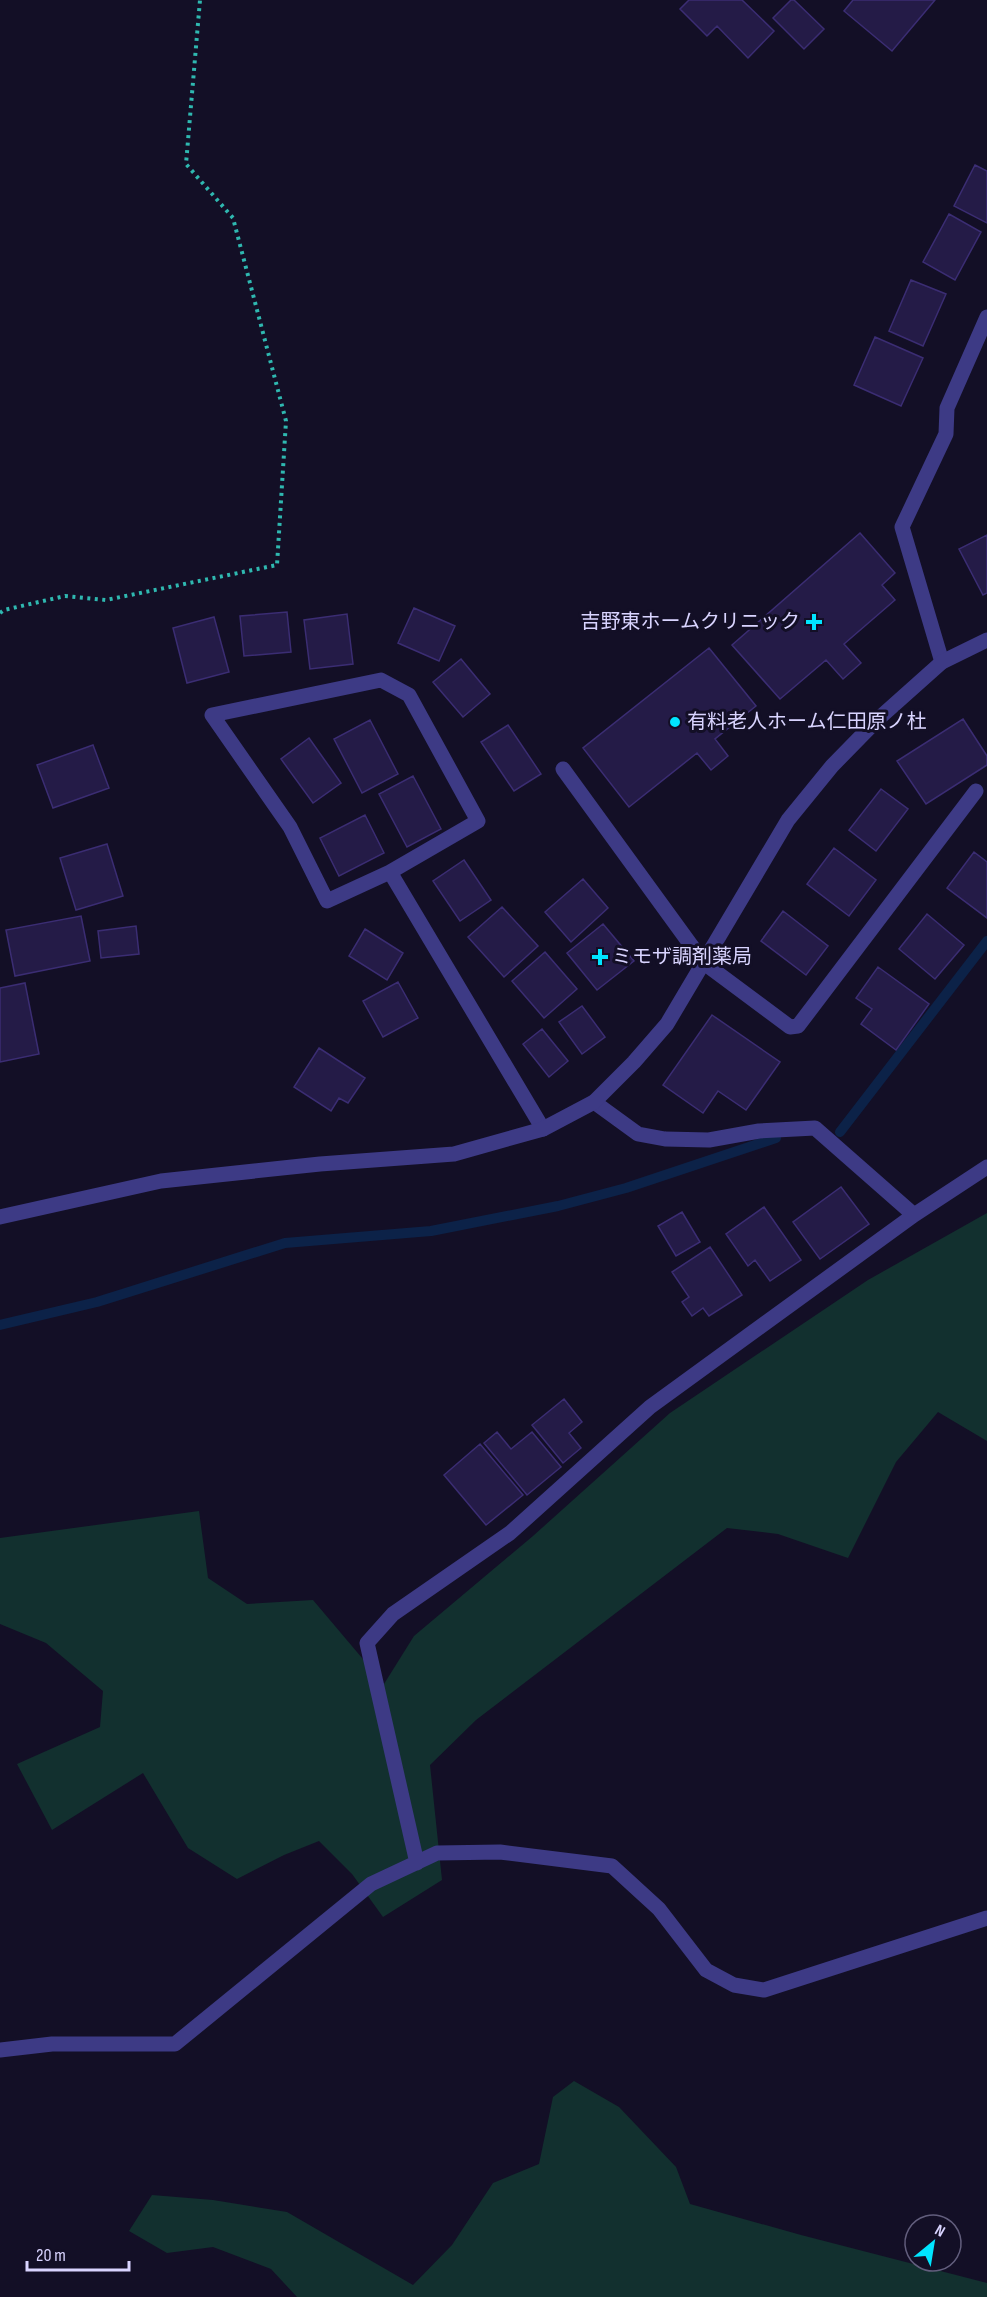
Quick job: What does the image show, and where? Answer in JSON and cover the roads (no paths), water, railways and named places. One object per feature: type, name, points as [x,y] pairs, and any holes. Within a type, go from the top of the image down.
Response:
[{"type":"street","points":[[942,662],[902,527],[946,434],[947,408],[987,316]]},
{"type":"street","points":[[0,1217],[160,1181],[321,1164],[454,1154],[543,1129],[594,1102],[634,1062],[667,1024],[788,820],[832,766],[942,662],[987,640]]},
{"type":"street","points":[[381,680],[409,695],[478,821],[390,872],[327,901],[290,827],[212,715],[381,680]]},
{"type":"street","points":[[563,769],[704,963],[790,1027],[798,1026],[976,791]]},
{"type":"street","points":[[390,872],[543,1129]]},
{"type":"street","points":[[594,1102],[638,1134],[664,1139],[709,1140],[759,1131],[815,1128],[914,1215]]},
{"type":"street","points":[[417,1863],[367,1643],[393,1614],[510,1533],[650,1407],[914,1215],[987,1167]]},
{"type":"street","points":[[0,2050],[52,2044],[175,2044],[371,1884],[437,1853],[500,1852],[612,1866],[659,1910],[705,1971],[734,1986],[764,1990],[987,1918]]},
{"type":"waterway","points":[[840,1132],[987,941]]},
{"type":"waterway","points":[[0,1325],[97,1302],[285,1243],[431,1231],[558,1206],[626,1188],[776,1138]]},
{"type":"place","name":"吉野東ホームクリニック","points":[[814,622]]},
{"type":"place","name":"有料老人ホーム仁田原ノ杜","points":[[675,722]]},
{"type":"place","name":"ミモザ調剤薬局","points":[[600,957]]}]
